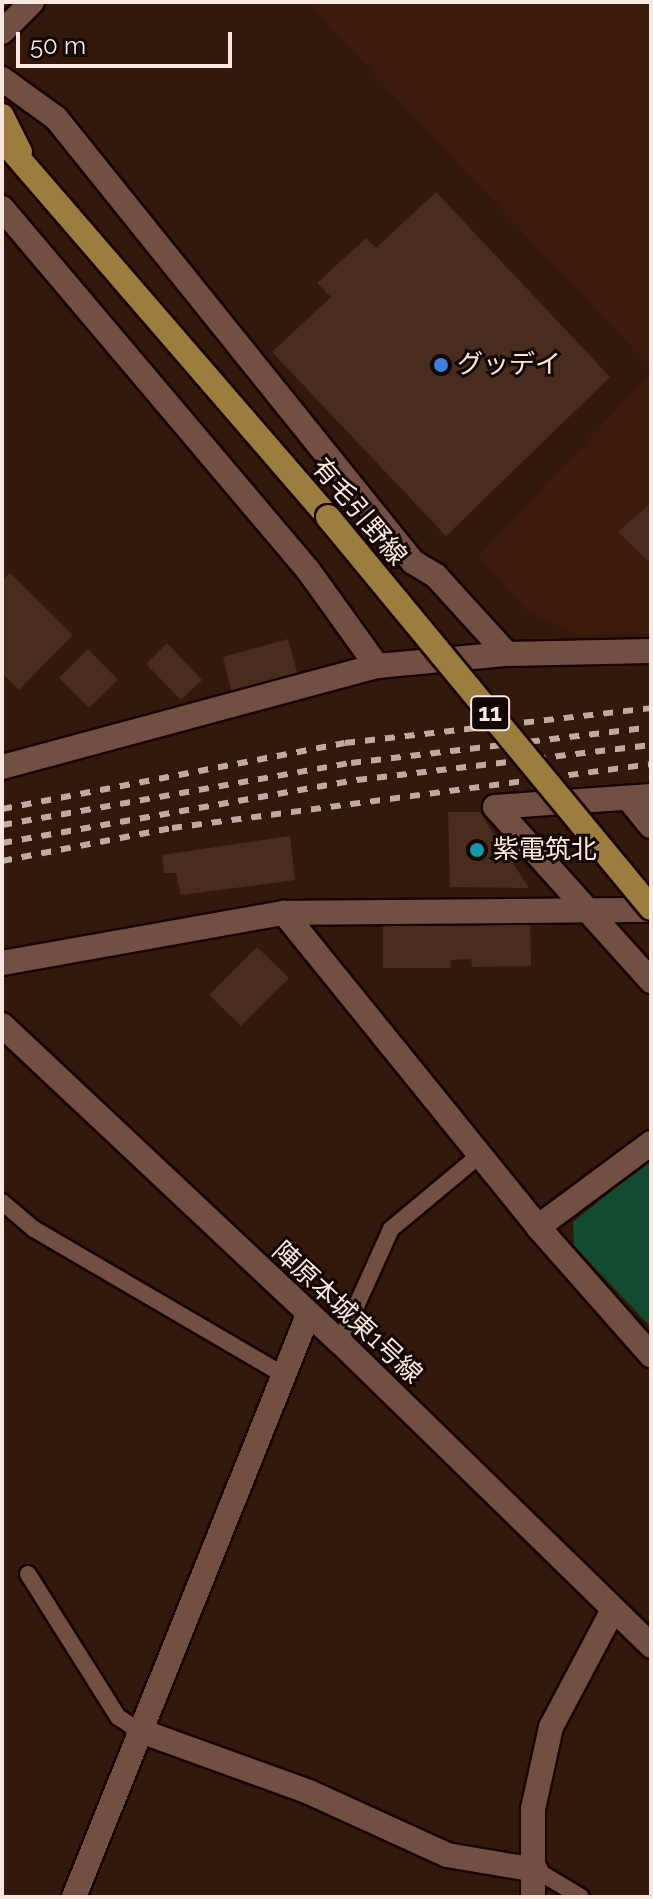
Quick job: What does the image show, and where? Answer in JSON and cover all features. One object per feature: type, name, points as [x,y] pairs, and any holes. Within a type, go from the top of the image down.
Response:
[{"type":"main road","name":"有毛引野線","points":[[2,116],[11,147],[328,517],[651,909]]},
{"type":"street","points":[[2,32],[32,2]]},
{"type":"street","points":[[2,79],[56,118],[413,562],[436,576],[507,654]]},
{"type":"street","points":[[2,208],[308,570],[377,666]]},
{"type":"street","points":[[2,767],[377,666],[507,654],[651,651]]},
{"type":"street","points":[[651,826],[640,797],[495,807],[651,981]]},
{"type":"street","points":[[2,963],[284,913],[651,909]]},
{"type":"street","points":[[284,913],[538,1227],[651,1355]]},
{"type":"street","name":"陣原本城東1号線","points":[[5,1032],[340,1342],[651,1646]]},
{"type":"street","points":[[538,1227],[651,1143]]},
{"type":"street","points":[[74,1897],[138,1730],[308,1315]]},
{"type":"street","points":[[533,1897],[536,1870],[533,1809],[551,1727],[613,1610]]},
{"type":"street","points":[[138,1730],[309,1792],[447,1855],[536,1870]]},
{"type":"lane","points":[[340,1342],[391,1229],[481,1154]]},
{"type":"lane","points":[[2,1202],[48,1238],[282,1374]]},
{"type":"lane","points":[[28,1574],[118,1717],[138,1730]]},
{"type":"lane","points":[[536,1870],[581,1897]]},
{"type":"shaded area","points":[[306,2],[651,2],[651,368]]},
{"type":"shaded area","points":[[651,373],[651,634],[577,635],[528,612],[478,557]]},
{"type":"green space","points":[[651,1159],[651,1327],[574,1246],[573,1222]]},
{"type":"building","name":"グッデイ","points":[[436,192],[610,377],[446,536],[272,352],[331,297],[317,283],[366,238],[376,248]]},
{"type":"building","points":[[651,503],[651,564],[618,532]]},
{"type":"building","points":[[10,573],[73,635],[19,690],[2,673],[2,581]]},
{"type":"building","points":[[288,639],[298,675],[232,693],[223,657]]},
{"type":"building","points":[[167,643],[202,680],[181,700],[146,664]]},
{"type":"building","points":[[88,649],[118,680],[89,708],[59,678]]},
{"type":"building","name":"紫電筑北","points":[[448,812],[480,812],[529,888],[450,887]]},
{"type":"building","points":[[290,836],[295,880],[181,895],[176,873],[164,873],[162,855]]},
{"type":"building","points":[[530,919],[531,966],[472,967],[471,959],[451,960],[450,968],[383,968],[383,923]]},
{"type":"building","points":[[257,947],[289,978],[241,1026],[209,995]]},
{"type":"railway","points":[[2,809],[345,743],[651,708]]},
{"type":"railway","points":[[2,825],[351,763],[651,727]]},
{"type":"railway","points":[[2,843],[357,780],[651,745]]},
{"type":"railway","points":[[2,861],[172,828],[651,764]]},
{"type":"place","name":"グッデイ","points":[[441,365]]},
{"type":"place","name":"紫電筑北","points":[[477,850]]}]
